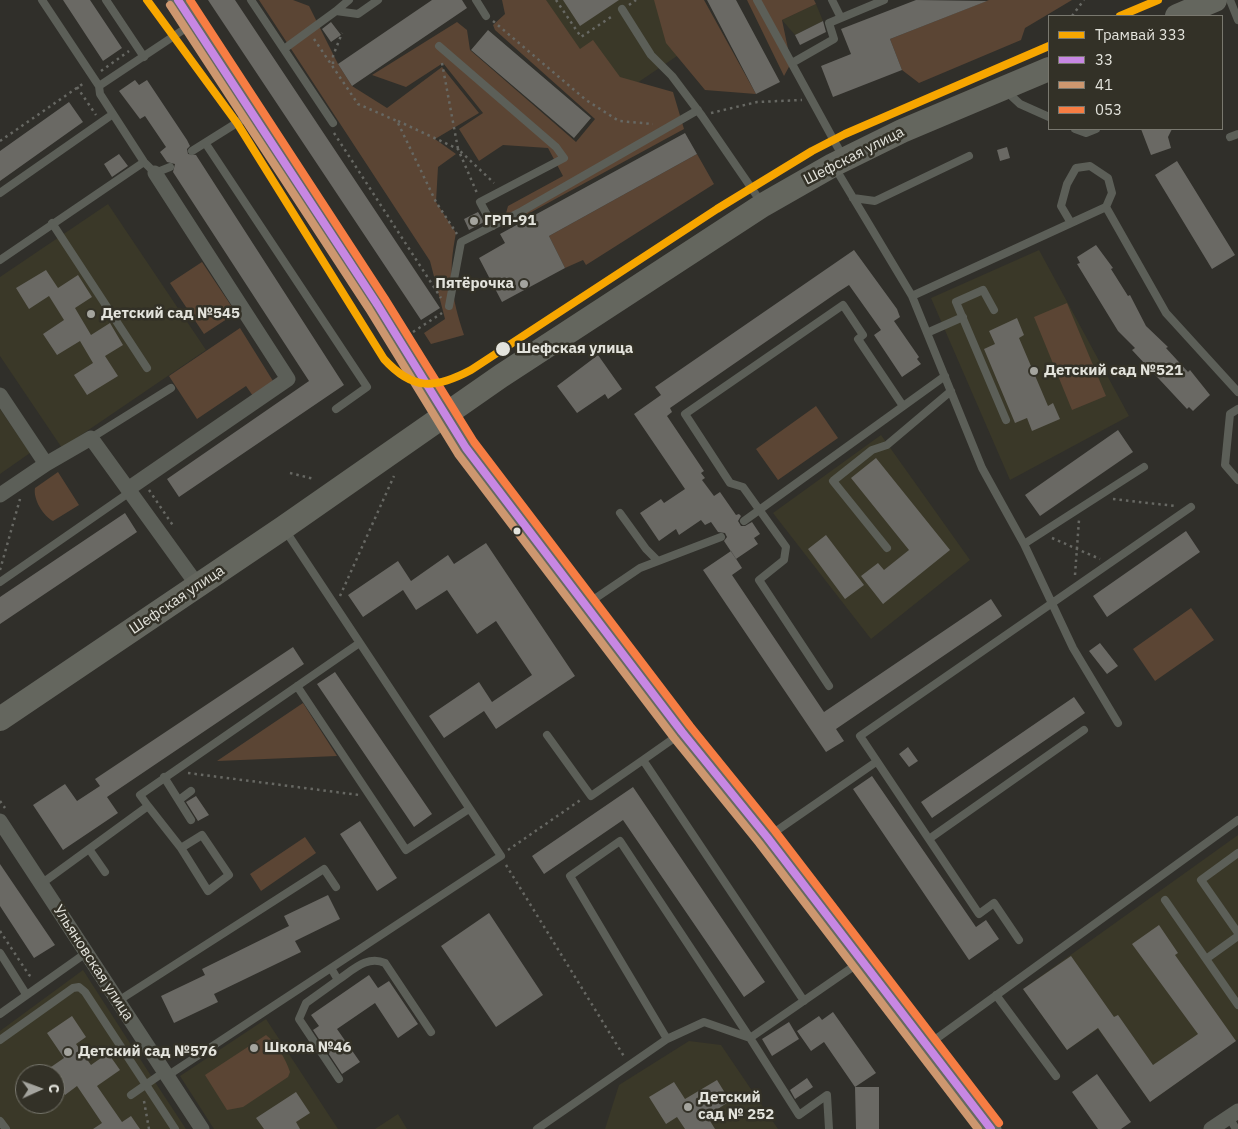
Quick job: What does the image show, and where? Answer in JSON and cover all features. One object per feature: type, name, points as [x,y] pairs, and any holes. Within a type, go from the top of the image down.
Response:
[{"type":"main road","points":[[178,0],[377,304],[466,448],[682,732],[767,837],[991,1129]]},
{"type":"main road","points":[[1185,9],[1214,0]]},
{"type":"main road","name":"Шефская улица","points":[[3,712],[198,586],[445,415],[763,204],[838,162],[902,131],[1048,69]]},
{"type":"street","points":[[129,490],[288,379],[155,173]]},
{"type":"street","points":[[0,395],[46,464]]},
{"type":"street","points":[[0,495],[46,464],[91,438],[198,586]]},
{"type":"street","name":"Ульяновская улица","points":[[0,821],[202,1129]]},
{"type":"street","points":[[1211,1129],[1234,1119]]},
{"type":"lane","points":[[42,0],[99,86],[100,94],[144,162],[155,173],[170,166]]},
{"type":"lane","points":[[106,0],[144,57]]},
{"type":"lane","points":[[251,0],[331,124]]},
{"type":"lane","points":[[284,49],[349,0]]},
{"type":"lane","points":[[336,11],[358,14],[378,0]]},
{"type":"lane","points":[[476,0],[486,16]]},
{"type":"lane","points":[[757,0],[814,100],[853,198],[912,296],[982,468],[1024,544],[1073,648],[1118,723]]},
{"type":"lane","points":[[832,0],[841,18]]},
{"type":"lane","points":[[792,63],[834,39],[829,23],[884,0]]},
{"type":"lane","points":[[1230,0],[1238,20]]},
{"type":"lane","points":[[622,9],[651,54],[672,76],[700,113],[763,204]]},
{"type":"lane","points":[[99,86],[193,23]]},
{"type":"lane","points":[[439,46],[556,147],[564,158],[480,202],[493,226]]},
{"type":"lane","points":[[1003,88],[1020,104],[1048,117]]},
{"type":"lane","points":[[192,151],[206,144],[252,112]]},
{"type":"lane","points":[[447,305],[461,242],[493,226],[670,125],[700,113]]},
{"type":"lane","points":[[0,194],[113,114]]},
{"type":"lane","points":[[1078,130],[1086,133],[1094,130]]},
{"type":"lane","points":[[206,144],[367,387],[336,409]]},
{"type":"lane","points":[[853,198],[875,201],[969,156]]},
{"type":"lane","points":[[0,260],[144,162]]},
{"type":"lane","points":[[912,296],[1071,223],[1106,206],[1112,193],[1108,178],[1090,166],[1076,168],[1067,184],[1061,206],[1071,223]]},
{"type":"lane","points":[[1106,206],[1166,313],[1238,392]]},
{"type":"lane","points":[[52,223],[146,368]]},
{"type":"lane","points":[[994,310],[983,290],[956,302],[1006,420]]},
{"type":"lane","points":[[829,686],[759,580],[784,560],[786,547],[743,488],[730,483],[685,414],[843,306],[864,335],[858,339],[903,406]]},
{"type":"lane","points":[[928,332],[963,317]]},
{"type":"lane","points":[[744,520],[945,376]]},
{"type":"lane","points":[[91,438],[171,388]]},
{"type":"lane","points":[[887,548],[833,481],[872,450],[888,445],[951,391]]},
{"type":"lane","points":[[1238,409],[1230,414],[1225,466],[1238,480]]},
{"type":"lane","points":[[1024,544],[1144,467]]},
{"type":"lane","points":[[0,582],[129,490]]},
{"type":"lane","points":[[1019,940],[994,903],[979,914],[860,736],[1191,507]]},
{"type":"lane","points":[[620,513],[646,549],[658,561]]},
{"type":"lane","points":[[131,1095],[501,856],[334,608],[283,528]]},
{"type":"lane","points":[[585,606],[640,568],[721,536]]},
{"type":"lane","points":[[180,848],[202,835],[229,875],[208,891],[180,848],[140,795],[358,644]]},
{"type":"lane","points":[[297,686],[406,850],[469,809]]},
{"type":"lane","points":[[929,839],[1084,730]]},
{"type":"lane","points":[[547,735],[591,796],[682,732]]},
{"type":"lane","points":[[643,760],[804,1001]]},
{"type":"lane","points":[[767,837],[876,762]]},
{"type":"lane","points":[[164,777],[191,820]]},
{"type":"lane","points":[[179,800],[191,791]]},
{"type":"lane","points":[[41,884],[148,806]]},
{"type":"lane","points":[[927,1046],[1238,820]]},
{"type":"lane","points":[[667,1039],[570,876],[620,841],[799,1115],[827,1095],[829,1129]]},
{"type":"lane","points":[[89,849],[105,872]]},
{"type":"lane","points":[[1206,959],[1238,934],[1200,880],[1238,853]]},
{"type":"lane","points":[[118,1001],[324,869],[336,887]]},
{"type":"lane","points":[[1165,900],[1238,1005]]},
{"type":"lane","points":[[0,953],[26,994]]},
{"type":"lane","points":[[0,1014],[86,953]]},
{"type":"lane","points":[[339,1079],[299,1019],[306,1003],[366,961],[376,959],[385,963],[431,1032]]},
{"type":"lane","points":[[750,1038],[861,961]]},
{"type":"lane","points":[[330,968],[338,980]]},
{"type":"lane","points":[[0,1040],[72,988],[79,986],[85,992],[144,1086],[175,1129]]},
{"type":"lane","points":[[996,995],[1056,1076]]},
{"type":"lane","points":[[537,1129],[667,1039],[704,1022],[750,1038]]},
{"type":"lane","points":[[0,1121],[6,1129]]},
{"type":"path","points":[[556,0],[581,37],[636,0]]},
{"type":"path","points":[[1073,15],[1084,0]]},
{"type":"path","points":[[486,16],[586,100],[619,121],[670,125]]},
{"type":"path","points":[[308,31],[358,104],[458,149],[502,190]]},
{"type":"path","points":[[333,66],[333,56],[342,33]]},
{"type":"path","points":[[99,72],[137,45]]},
{"type":"path","points":[[439,46],[458,149],[480,202]]},
{"type":"path","points":[[0,141],[77,87]]},
{"type":"path","points":[[700,113],[757,102],[814,100]]},
{"type":"path","points":[[397,121],[436,202],[461,242]]},
{"type":"path","points":[[331,124],[447,305],[413,332]]},
{"type":"path","points":[[290,473],[314,479]]},
{"type":"path","points":[[334,608],[394,476]]},
{"type":"path","points":[[0,570],[26,478]]},
{"type":"path","points":[[147,486],[176,531]]},
{"type":"path","points":[[1100,497],[1191,507]]},
{"type":"path","points":[[1075,588],[1080,509]]},
{"type":"path","points":[[1041,533],[1110,563]]},
{"type":"path","points":[[175,769],[186,773],[371,797]]},
{"type":"path","points":[[519,842],[501,856],[629,1064]]},
{"type":"path","points":[[0,931],[32,979],[40,977]]},
{"type":"path","points":[[144,1086],[149,1129]]},
{"type":"shaded area","points":[[259,0],[293,0],[309,6],[338,64],[352,86],[387,108],[442,67],[479,113],[435,139],[456,154],[438,167],[436,202],[456,233],[452,260],[452,284],[456,308],[464,335],[431,344],[424,333],[445,319],[430,261]]},
{"type":"shaded area","points":[[502,0],[546,0],[580,49],[593,40],[620,77],[673,92],[684,129],[502,228],[508,206],[563,176],[548,148],[503,145],[479,161],[459,129],[483,113],[443,63],[406,87],[372,75],[457,22],[467,30],[470,50],[576,142],[595,119],[495,30],[493,25],[505,14]]},
{"type":"shaded area","points":[[512,0],[695,0],[714,31],[606,104]]},
{"type":"shaded area","points":[[654,0],[704,0],[756,94],[705,90],[666,43]]},
{"type":"shaded area","points":[[747,0],[814,0],[816,4],[782,20],[791,63],[784,76]]},
{"type":"shaded area","points":[[989,0],[1072,0],[1025,28],[1021,40],[919,83],[902,70],[890,39]]},
{"type":"shaded area","points":[[816,4],[823,21],[795,35],[782,20]]},
{"type":"shaded area","points":[[697,154],[714,184],[586,265],[583,260],[565,268],[549,236]]},
{"type":"shaded area","name":"Детский сад №545","points":[[108,204],[206,350],[62,448],[0,356],[0,277]]},
{"type":"shaded area","name":"Детский сад №521","points":[[1039,250],[1129,416],[1010,480],[931,298]]},
{"type":"shaded area","points":[[202,262],[236,313],[204,334],[170,283]]},
{"type":"shaded area","points":[[1067,303],[1106,396],[1072,410],[1034,317]]},
{"type":"shaded area","points":[[240,328],[273,381],[253,396],[246,386],[197,419],[169,376]]},
{"type":"shaded area","points":[[816,406],[838,438],[778,480],[756,449]]},
{"type":"shaded area","points":[[0,409],[30,453],[0,474]]},
{"type":"shaded area","points":[[881,435],[970,560],[871,639],[773,513]]},
{"type":"shaded area","points":[[58,472],[79,505],[53,521],[49,519],[40,507],[35,488]]},
{"type":"shaded area","points":[[1191,608],[1214,640],[1155,681],[1133,649]]},
{"type":"shaded area","points":[[303,703],[337,756],[217,761]]},
{"type":"shaded area","points":[[1238,835],[1238,1039],[1150,1102],[1098,1029],[1067,1050],[1023,989]]},
{"type":"shaded area","points":[[305,837],[316,853],[261,891],[250,874]]},
{"type":"shaded area","name":"Детский сад №576","points":[[83,970],[186,1129],[0,1129],[0,1031]]},
{"type":"shaded area","name":"Школа №46","points":[[266,1019],[338,1129],[214,1129],[180,1076]]},
{"type":"shaded area","points":[[266,1035],[274,1042],[284,1057],[290,1072],[288,1077],[243,1107],[227,1110],[205,1075]]},
{"type":"shaded area","name":"Детский сад № 252","points":[[689,1041],[721,1045],[778,1129],[605,1129],[619,1085]]},
{"type":"shaded area","points":[[398,1114],[407,1129],[375,1129]]},
{"type":"building","points":[[63,0],[90,0],[122,48],[103,61]]},
{"type":"building","points":[[208,0],[235,0],[440,308],[421,320]]},
{"type":"building","points":[[432,0],[462,0],[467,8],[352,86],[338,64]]},
{"type":"building","points":[[563,0],[619,0],[580,26]]},
{"type":"building","points":[[707,0],[736,0],[780,82],[756,94]]},
{"type":"building","points":[[916,0],[987,1],[890,39],[902,70],[833,97],[821,66],[851,54],[841,29]]},
{"type":"building","points":[[823,21],[826,32],[800,45],[795,35]]},
{"type":"building","points":[[331,22],[341,35],[331,42],[322,29]]},
{"type":"building","points":[[488,30],[591,118],[574,138],[471,50]]},
{"type":"building","points":[[135,80],[139,85],[147,80],[187,140],[190,146],[187,149],[188,154],[196,155],[344,385],[179,497],[167,479],[309,381],[173,172],[175,164],[167,162],[160,152],[166,147],[145,116],[140,119],[119,91]]},
{"type":"building","points":[[69,102],[83,122],[0,181],[0,151]]},
{"type":"building","points":[[1141,130],[1172,130],[1168,137],[1171,148],[1151,155]]},
{"type":"building","points":[[685,133],[697,154],[549,236],[565,268],[502,302],[479,258],[505,243],[500,234]]},
{"type":"building","points":[[1007,147],[1010,158],[1000,161],[997,150]]},
{"type":"building","points":[[119,154],[128,166],[112,177],[104,164]]},
{"type":"building","points":[[1177,161],[1235,255],[1212,269],[1155,175]]},
{"type":"building","name":"ГРП-91","points":[[478,212],[484,222],[469,230],[464,219]]},
{"type":"building","points":[[1096,245],[1113,268],[1111,269],[1128,296],[1130,295],[1146,326],[1168,347],[1166,348],[1188,372],[1190,370],[1210,395],[1193,411],[1189,407],[1187,409],[1132,350],[1135,348],[1118,331],[1077,264],[1080,263],[1077,257]]},
{"type":"building","points":[[854,250],[897,309],[900,317],[894,321],[919,357],[917,359],[921,364],[902,377],[874,335],[881,330],[849,285],[838,292],[670,408],[672,412],[667,416],[704,471],[701,473],[705,478],[702,480],[714,496],[720,492],[736,515],[739,514],[741,516],[738,521],[741,526],[752,522],[760,534],[754,538],[758,544],[736,559],[724,541],[727,537],[725,533],[718,532],[711,522],[705,525],[701,520],[679,535],[676,529],[659,541],[640,513],[661,499],[664,503],[685,489],[634,414],[661,395],[655,387]]},
{"type":"building","points":[[46,270],[58,288],[78,275],[92,297],[75,308],[91,335],[110,323],[123,345],[105,356],[118,376],[87,395],[74,375],[93,363],[80,341],[57,355],[43,334],[64,320],[49,296],[29,309],[16,288]]},
{"type":"building","points":[[1017,318],[1024,335],[1019,338],[1048,406],[1053,403],[1060,419],[1032,431],[1027,418],[1015,423],[984,349],[995,344],[989,331]]},
{"type":"building","points":[[598,355],[622,389],[608,399],[605,394],[577,413],[557,386]]},
{"type":"building","points":[[1118,430],[1133,452],[1040,516],[1025,495]]},
{"type":"building","points":[[876,458],[950,550],[883,604],[861,576],[878,563],[884,570],[909,550],[851,478]]},
{"type":"building","points":[[125,513],[137,532],[0,624],[0,597]]},
{"type":"building","points":[[1186,531],[1200,552],[1107,617],[1093,596]]},
{"type":"building","points":[[826,535],[864,585],[845,599],[808,549]]},
{"type":"building","points":[[486,543],[575,676],[496,729],[484,711],[444,738],[429,716],[479,682],[492,702],[532,675],[496,621],[477,634],[447,590],[416,610],[403,590],[363,617],[348,595],[398,561],[411,581],[448,555],[454,564]]},
{"type":"building","points":[[731,551],[742,568],[732,575],[824,712],[991,599],[1002,616],[836,729],[844,741],[826,752],[703,570]]},
{"type":"building","points":[[1100,643],[1118,666],[1107,674],[1089,651]]},
{"type":"building","points":[[293,647],[304,664],[107,797],[118,813],[63,850],[33,805],[65,784],[77,801],[100,786],[95,779]]},
{"type":"building","points":[[335,672],[432,814],[414,827],[317,684]]},
{"type":"building","points":[[1074,697],[1085,713],[932,818],[921,802]]},
{"type":"building","points":[[908,747],[918,761],[909,767],[899,754]]},
{"type":"building","points":[[872,776],[976,927],[986,920],[999,939],[969,960],[853,789]]},
{"type":"building","points":[[633,787],[765,982],[744,997],[623,820],[544,874],[532,856]]},
{"type":"building","points":[[196,796],[209,815],[198,821],[186,802]]},
{"type":"building","points":[[360,821],[397,878],[377,891],[340,834]]},
{"type":"building","points":[[0,864],[55,945],[34,958],[0,906]]},
{"type":"building","points":[[328,895],[340,919],[295,941],[301,952],[214,994],[218,1002],[174,1023],[161,996],[205,975],[202,969],[289,926],[284,916]]},
{"type":"building","points":[[489,913],[543,995],[496,1027],[441,946]]},
{"type":"building","points":[[1159,925],[1178,953],[1175,955],[1236,1041],[1150,1102],[1098,1028],[1067,1050],[1023,989],[1071,956],[1114,1017],[1118,1015],[1153,1065],[1198,1034],[1132,944]]},
{"type":"building","points":[[369,975],[378,988],[389,981],[418,1024],[398,1038],[375,1003],[337,1029],[360,1062],[342,1074],[313,1030],[319,1026],[311,1015]]},
{"type":"building","points":[[833,1012],[876,1073],[855,1087],[824,1042],[811,1051],[797,1031],[819,1016],[822,1020]]},
{"type":"building","points":[[72,1016],[86,1037],[76,1044],[91,1065],[108,1053],[120,1070],[97,1086],[122,1122],[131,1116],[140,1129],[93,1129],[102,1123],[77,1086],[65,1095],[65,1064],[55,1064],[64,1058],[47,1033]]},
{"type":"building","points":[[789,1022],[799,1039],[772,1056],[762,1039]]},
{"type":"building","points":[[1097,1074],[1131,1122],[1121,1129],[1098,1129],[1072,1092]]},
{"type":"building","points":[[807,1078],[813,1087],[795,1099],[790,1090]]},
{"type":"building","points":[[717,1080],[730,1101],[707,1116],[715,1129],[685,1129],[677,1117],[666,1124],[649,1097],[674,1082],[685,1099]]},
{"type":"building","points":[[855,1087],[879,1087],[879,1129],[856,1129]]},
{"type":"building","points":[[296,1092],[310,1113],[296,1122],[300,1129],[264,1129],[256,1118]]},
{"type":"tram line","name":"333","points":[[147,0],[237,123],[384,359],[405,377],[425,384],[446,381],[471,370],[717,209],[812,151],[845,134],[1048,46]]},
{"type":"tram line","name":"333","points":[[1122,15],[1158,0]]},
{"type":"transit line","name":"33","points":[[178,0],[377,304],[466,448],[682,732],[767,837],[991,1129]]},
{"type":"transit line","name":"053","points":[[190,0],[385,299],[474,442],[690,726],[775,831],[999,1123]]},
{"type":"transit line","name":"41","points":[[170,5],[369,309],[458,454],[674,738],[759,843],[978,1129]]},
{"type":"place","name":"ГРП-91","points":[[474,221]]},
{"type":"place","name":"Пятёрочка","points":[[524,284]]},
{"type":"place","name":"Детский сад №545","points":[[91,314]]},
{"type":"place","name":"Шефская улица","points":[[503,349]]},
{"type":"place","name":"Детский сад №521","points":[[1034,371]]},
{"type":"place","name":"Школа №46","points":[[254,1048]]},
{"type":"place","name":"Детский сад №576","points":[[68,1052]]},
{"type":"place","name":"Детский сад № 252","points":[[688,1107]]}]
